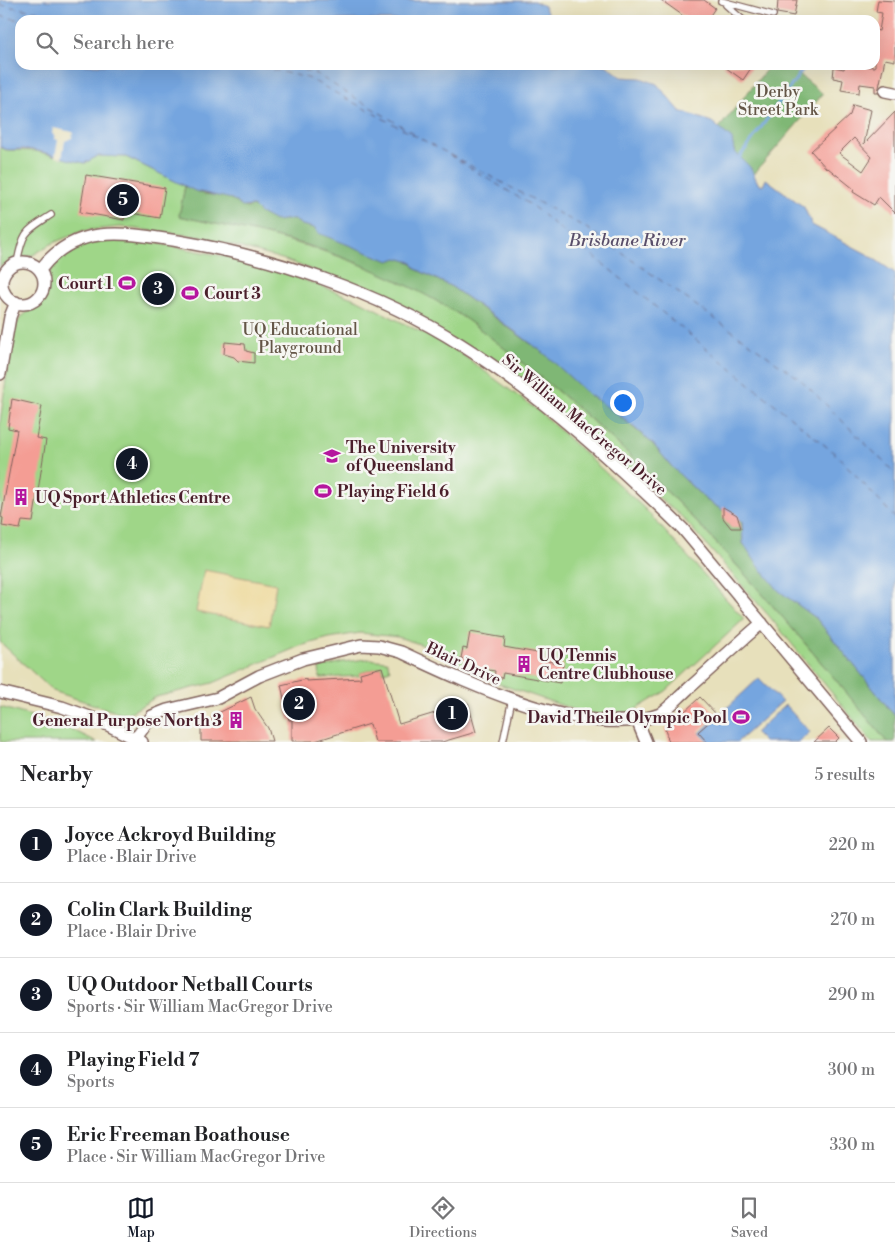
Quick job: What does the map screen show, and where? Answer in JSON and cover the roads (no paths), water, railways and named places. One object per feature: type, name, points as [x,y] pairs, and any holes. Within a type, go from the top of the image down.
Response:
[{"type":"street","name":"Sir William MacGregor Drive","points":[[40,270],[55,251],[91,236],[109,233],[140,235],[222,249],[267,260],[360,294],[460,343],[509,378],[613,465],[683,529],[862,742]]},
{"type":"street","points":[[17,263],[30,263],[40,270],[44,282],[41,294],[31,302],[16,302],[5,294],[1,282],[6,271],[17,263]]},
{"type":"street","points":[[0,374],[10,317],[16,302]]},
{"type":"street","name":"Blair Drive","points":[[139,740],[152,716],[167,710],[218,698],[259,676],[303,659],[361,645],[379,646],[401,652],[511,704],[542,716],[586,727],[613,728],[639,725],[661,713],[762,623]]},
{"type":"street","points":[[0,692],[62,707],[139,740]]},
{"type":"street","points":[[639,725],[646,742]]},
{"type":"lane","points":[[721,0],[773,15]]},
{"type":"lane","points":[[721,0],[738,15]]},
{"type":"lane","points":[[17,263],[21,240],[27,230],[52,215]]},
{"type":"lane","points":[[503,742],[511,704]]},
{"type":"water","name":"Brisbane River","points":[[0,0],[534,1],[544,6],[549,15],[15,15],[15,70],[613,70],[622,77],[641,78],[657,84],[680,111],[712,122],[732,139],[734,151],[750,167],[759,185],[764,184],[766,179],[804,207],[812,225],[867,254],[895,273],[895,716],[816,618],[779,591],[757,564],[743,543],[742,522],[706,500],[673,468],[653,444],[622,417],[588,394],[545,354],[452,287],[416,269],[411,262],[397,258],[389,261],[318,233],[315,228],[302,225],[293,219],[275,221],[260,213],[253,206],[242,207],[232,199],[195,191],[126,157],[98,156],[85,163],[39,151],[9,150],[0,147]]},
{"type":"water","name":"David Theile Olympic Pool","points":[[759,678],[782,702],[737,742],[709,742],[700,733]]},
{"type":"water","points":[[785,705],[810,732],[799,742],[764,742],[755,733]]},
{"type":"waterway","points":[[739,158],[802,70]]},
{"type":"place","name":"Eric Freeman Boathouse","points":[[123,200]]},
{"type":"place","name":"Court 1","points":[[127,283]]},
{"type":"place","name":"UQ Outdoor Netball Courts","points":[[158,289]]},
{"type":"place","name":"Court 3","points":[[190,293]]},
{"type":"place","name":"The University of Queensland","points":[[332,456]]},
{"type":"place","name":"Playing Field 7","points":[[132,464]]},
{"type":"place","name":"Playing Field 6","points":[[323,491]]},
{"type":"place","name":"UQ Sport Athletics Centre","points":[[21,497]]},
{"type":"place","name":"UQ Tennis Centre Clubhouse","points":[[524,664]]},
{"type":"place","name":"Colin Clark Building","points":[[299,704]]},
{"type":"place","name":"Joyce Ackroyd Building","points":[[452,714]]},
{"type":"place","name":"David Theile Olympic Pool","points":[[741,717]]},
{"type":"place","name":"General Purpose North 3","points":[[236,720]]},
{"type":"park label","name":"Derby Street Park","points":[[778,100]]},
{"type":"park label","name":"UQ Educational Playground","points":[[300,338]]}]
